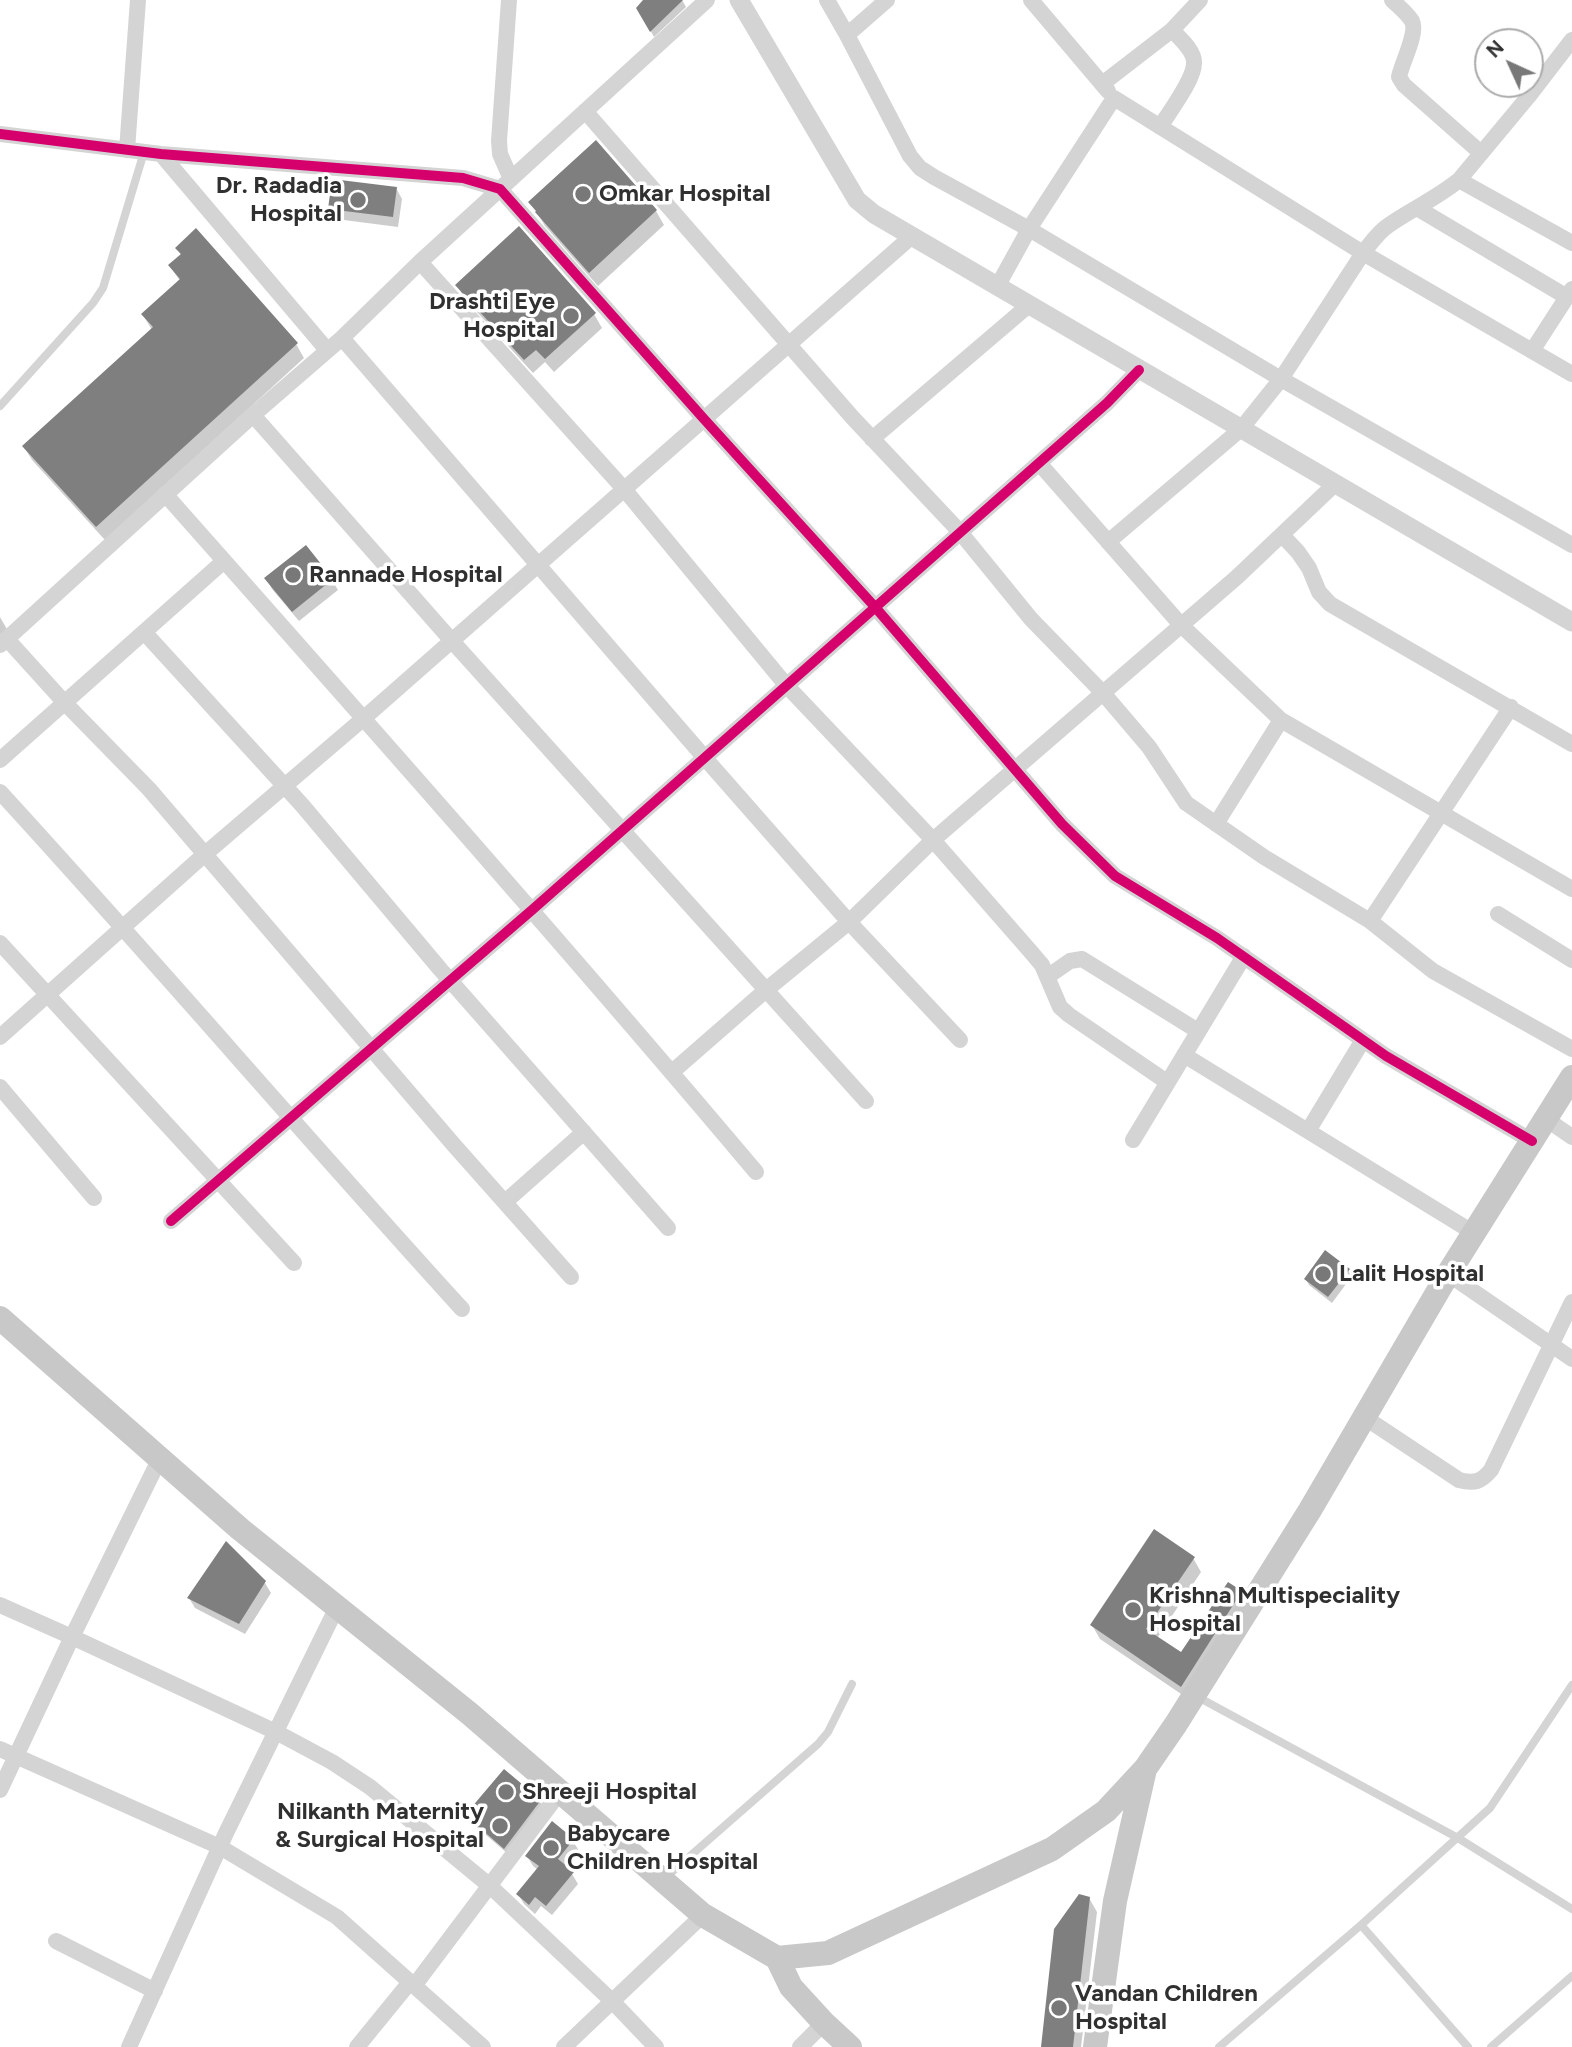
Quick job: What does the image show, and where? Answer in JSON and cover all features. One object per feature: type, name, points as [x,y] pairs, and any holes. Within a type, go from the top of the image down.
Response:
[{"type":"main road","points":[[777,1958],[828,1953],[1052,1849],[1105,1811],[1145,1769],[1310,1510],[1448,1274],[1572,1077]]},
{"type":"main road","points":[[0,1318],[240,1529],[470,1714],[703,1915],[777,1958],[791,1987],[850,2047]]},
{"type":"main road","points":[[1095,2047],[1115,1901],[1145,1769]]},
{"type":"street","points":[[127,150],[138,0]]},
{"type":"street","points":[[509,0],[499,141],[505,184],[704,419],[875,607],[1062,824],[1115,876],[1217,938],[1386,1056],[1532,1142]]},
{"type":"street","points":[[571,1277],[149,789],[3,642],[342,338],[420,262],[707,0]]},
{"type":"street","points":[[739,0],[858,200],[874,215],[1572,622]]},
{"type":"street","points":[[827,0],[910,156],[920,168],[1572,545]]},
{"type":"street","points":[[847,35],[887,0]]},
{"type":"street","points":[[1031,0],[1114,98],[1363,253],[1572,374]]},
{"type":"street","points":[[1102,84],[1172,30],[1200,0]]},
{"type":"street","points":[[1391,0],[1414,25],[1399,77],[1481,153]]},
{"type":"street","points":[[1160,127],[1192,75],[1194,62],[1191,51],[1172,30]]},
{"type":"street","points":[[1108,542],[1241,429],[1281,379],[1363,253],[1387,226],[1459,180],[1571,43]]},
{"type":"street","points":[[997,287],[1029,229],[1114,98]]},
{"type":"street","points":[[585,111],[872,439],[960,532],[1031,619],[1103,692],[1149,747],[1186,803],[1264,857],[1370,921],[1433,971],[1572,1049]]},
{"type":"street","points":[[0,134],[162,154],[463,178],[505,184]]},
{"type":"street","points":[[162,154],[327,350]]},
{"type":"street","points":[[1459,180],[1572,243]]},
{"type":"street","points":[[1417,208],[1570,293],[1532,351]]},
{"type":"street","points":[[1,1034],[205,854],[364,719],[911,237]]},
{"type":"street","points":[[420,262],[624,489],[786,685],[933,840],[1031,952],[1042,965],[1060,1007],[1167,1082]]},
{"type":"street","points":[[872,439],[1029,305]]},
{"type":"street","points":[[342,338],[849,922],[960,1040]]},
{"type":"street","points":[[171,1221],[532,910],[1107,403],[1139,370]]},
{"type":"street","points":[[253,415],[866,1101]]},
{"type":"street","points":[[1039,463],[1181,625],[1281,720],[1572,889]]},
{"type":"street","points":[[672,1072],[849,922],[933,840],[1237,577],[1335,484]]},
{"type":"street","points":[[165,494],[532,910],[756,1172]]},
{"type":"street","points":[[1282,535],[1298,552],[1309,568],[1319,592],[1330,604],[1572,744]]},
{"type":"street","points":[[0,760],[224,561]]},
{"type":"street","points":[[144,632],[284,786],[668,1228]]},
{"type":"street","points":[[1370,921],[1511,707]]},
{"type":"street","points":[[1216,824],[1281,720]]},
{"type":"street","points":[[0,792],[124,927],[461,1310]]},
{"type":"street","points":[[1498,914],[1572,960]]},
{"type":"street","points":[[0,943],[294,1263]]},
{"type":"street","points":[[1133,1140],[1244,956]]},
{"type":"street","points":[[1047,977],[1070,961],[1082,959],[1198,1031]]},
{"type":"street","points":[[1308,1132],[1363,1041]]},
{"type":"street","points":[[1184,1055],[1474,1233]]},
{"type":"street","points":[[0,1087],[94,1198]]},
{"type":"street","points":[[1546,1119],[1572,1137]]},
{"type":"street","points":[[505,1202],[584,1132]]},
{"type":"street","points":[[1448,1274],[1572,1359]]},
{"type":"street","points":[[1364,1418],[1459,1480],[1471,1483],[1483,1480],[1491,1470],[1572,1302]]},
{"type":"street","points":[[0,1790],[160,1458]]},
{"type":"street","points":[[0,1605],[276,1732],[332,1762],[370,1787],[490,1886],[612,2001],[656,2047]]},
{"type":"street","points":[[129,2047],[220,1847],[337,1607]]},
{"type":"street","points":[[0,1749],[220,1847],[337,1917],[483,2047]]},
{"type":"street","points":[[358,2047],[490,1886],[560,1792]]},
{"type":"street","points":[[564,2047],[703,1915]]},
{"type":"street","points":[[56,1941],[155,1991]]},
{"type":"street","points":[[800,2047],[824,2023]]},
{"type":"lane","points":[[0,406],[93,303],[103,288],[144,152]]},
{"type":"lane","points":[[662,1880],[818,1744],[828,1732],[852,1684]]},
{"type":"lane","points":[[1219,2047],[1361,1925],[1490,1808],[1572,1685]]},
{"type":"lane","points":[[1194,1695],[1458,1838],[1572,1909]]},
{"type":"lane","points":[[1361,1925],[1468,2047]]},
{"type":"lane","points":[[1491,2047],[1572,1976]]},
{"type":"building","points":[[643,0],[683,0],[650,32],[636,8]]},
{"type":"building","points":[[596,140],[657,210],[589,273],[528,202]]},
{"type":"building","points":[[332,179],[397,187],[393,217],[328,209]]},
{"type":"building","points":[[519,226],[596,313],[545,359],[536,350],[524,360],[455,285]]},
{"type":"building","points":[[196,228],[298,343],[96,527],[22,446],[153,327],[141,314],[180,279],[168,265],[181,254],[175,248]]},
{"type":"building","points":[[306,545],[333,579],[292,612],[264,578]]},
{"type":"building","points":[[1325,1250],[1350,1269],[1328,1297],[1304,1279]]},
{"type":"building","points":[[1154,1529],[1195,1557],[1146,1629],[1181,1652],[1228,1582],[1242,1591],[1181,1687],[1090,1625]]},
{"type":"building","points":[[226,1541],[266,1581],[239,1624],[187,1598]]},
{"type":"building","points":[[504,1769],[541,1800],[504,1849],[465,1815]]},
{"type":"building","points":[[552,1821],[574,1839],[558,1859],[574,1872],[546,1906],[535,1897],[529,1905],[516,1894],[539,1866],[525,1856]]},
{"type":"building","points":[[1079,1894],[1090,1897],[1073,2047],[1041,2047],[1054,1929]]},
{"type":"cycle path","points":[[0,134],[161,154],[463,178],[500,189],[875,607],[1062,824],[1115,876],[1217,938],[1386,1056],[1532,1141]]},
{"type":"cycle path","points":[[171,1221],[532,910],[1107,403],[1139,370]]},
{"type":"place","name":"Omkar Hospital","points":[[583,194]]},
{"type":"place","name":"Dr. Radadia Hospital","points":[[358,200]]},
{"type":"place","name":"Drashti Eye Hospital","points":[[571,316]]},
{"type":"place","name":"Rannade Hospital","points":[[293,575]]},
{"type":"place","name":"Lalit Hospital","points":[[1323,1274]]},
{"type":"place","name":"Krishna Multispeciality Hospital","points":[[1133,1610]]},
{"type":"place","name":"Shreeji Hospital","points":[[506,1792]]},
{"type":"place","name":"Nilkanth Maternity & Surgical Hospital","points":[[500,1826]]},
{"type":"place","name":"Babycare Children Hospital","points":[[551,1848]]},
{"type":"place","name":"Vandan Children Hospital","points":[[1059,2008]]}]
